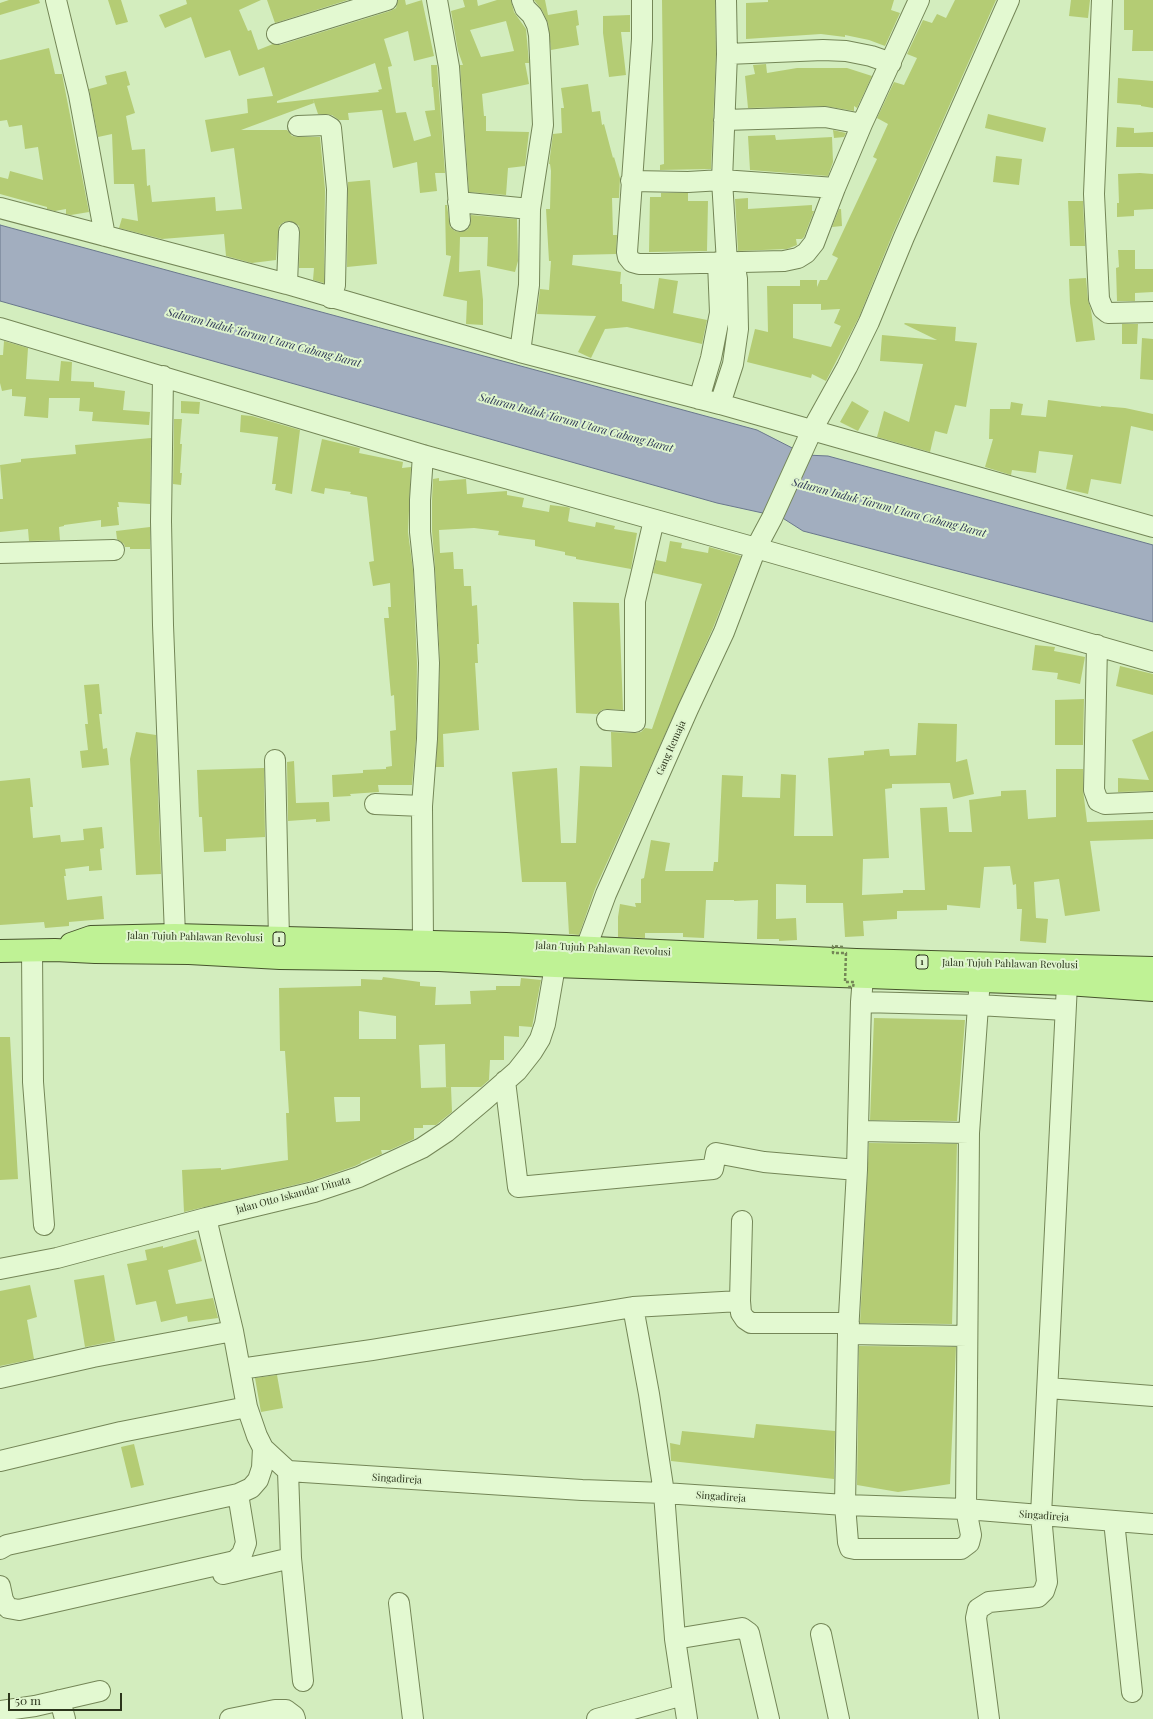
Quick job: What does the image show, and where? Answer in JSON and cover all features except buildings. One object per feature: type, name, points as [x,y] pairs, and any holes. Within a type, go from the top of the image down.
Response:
[{"type":"main road","name":"Jalan Tujuh Pahlawan Revolusi","points":[[55,950],[91,937],[175,935],[423,942],[856,960],[1153,968]]},
{"type":"main road","name":"Jalan Tujuh Pahlawan Revolusi","points":[[0,951],[55,950],[189,953],[280,958],[439,960],[855,982],[981,981],[1067,984],[1153,990]]},
{"type":"street","points":[[56,0],[79,95],[105,236]]},
{"type":"street","points":[[277,34],[387,0]]},
{"type":"street","points":[[437,0],[449,67],[459,211],[530,209]]},
{"type":"street","points":[[520,352],[529,285],[530,209],[543,125],[539,35],[537,25],[525,8],[522,0]]},
{"type":"street","points":[[642,0],[642,39],[627,252],[628,257],[632,262],[639,264],[784,261],[798,258],[806,253],[814,243],[834,188],[919,0]]},
{"type":"street","points":[[699,398],[710,358],[729,314],[737,279],[726,262],[722,180],[727,54],[726,0]]},
{"type":"street","name":"Gang Remaja","points":[[586,948],[609,887],[724,632],[756,548],[772,518],[812,430],[847,367],[869,322],[904,237],[1009,0]]},
{"type":"street","points":[[1102,0],[1094,194],[1099,300],[1103,309],[1108,313],[1153,312]]},
{"type":"street","points":[[727,54],[823,50],[846,51],[871,56],[891,63]]},
{"type":"street","points":[[724,120],[825,117],[862,124]]},
{"type":"street","points":[[298,126],[326,125],[331,128],[337,189],[335,285],[331,298]]},
{"type":"street","points":[[631,182],[688,182],[722,180],[834,188]]},
{"type":"street","points":[[0,208],[287,284],[520,352],[699,398],[1153,527]]},
{"type":"street","points":[[287,284],[289,232]]},
{"type":"street","points":[[720,404],[733,364],[738,329],[729,314]]},
{"type":"street","points":[[0,328],[423,455],[756,548],[1153,662]]},
{"type":"street","points":[[710,358],[733,364]]},
{"type":"street","points":[[163,376],[161,521],[163,625],[175,935]]},
{"type":"street","points":[[423,455],[420,500],[420,532],[424,569],[429,689],[422,806],[423,942]]},
{"type":"street","points":[[607,720],[635,722],[636,601],[654,520]]},
{"type":"street","points":[[0,553],[114,550]]},
{"type":"street","points":[[1097,645],[1094,790],[1096,796],[1098,801],[1105,804],[1153,802]]},
{"type":"street","points":[[275,760],[279,939]]},
{"type":"street","points":[[375,804],[422,806]]},
{"type":"street","points":[[32,950],[33,1082],[44,1224]]},
{"type":"street","name":"Jalan Otto Iskandar Dinata","points":[[0,1269],[56,1258],[206,1218],[314,1192],[359,1177],[422,1148],[446,1132],[517,1071],[540,1039],[545,1024],[555,966]]},
{"type":"street","points":[[855,982],[861,1002],[859,1131],[849,1329],[845,1505],[848,1542],[850,1548],[855,1549],[961,1549],[969,1543],[971,1535],[966,1510],[969,1133],[981,981]]},
{"type":"street","points":[[989,1719],[976,1618],[978,1609],[989,1602],[1038,1597],[1044,1591],[1047,1582],[1041,1515],[1067,984]]},
{"type":"street","points":[[861,1002],[978,1005],[1065,1010]]},
{"type":"street","points":[[505,1081],[518,1188],[713,1169],[716,1153],[764,1162],[857,1170]]},
{"type":"street","points":[[859,1131],[969,1133]]},
{"type":"street","points":[[0,1549],[7,1545],[238,1494],[250,1488],[258,1480],[262,1468],[263,1448],[247,1407],[233,1331],[206,1218]]},
{"type":"street","points":[[742,1221],[740,1301],[741,1313],[750,1323],[967,1336]]},
{"type":"street","points":[[240,1369],[633,1307],[740,1301]]},
{"type":"street","points":[[633,1307],[649,1394],[664,1493],[675,1639],[687,1719]]},
{"type":"street","points":[[0,1378],[93,1356],[233,1331]]},
{"type":"street","points":[[1048,1388],[1153,1396]]},
{"type":"street","points":[[0,1460],[121,1432],[247,1407]]},
{"type":"street","points":[[263,1448],[288,1471],[291,1558],[303,1681]]},
{"type":"street","name":"Singadireja","points":[[288,1471],[845,1505],[966,1510],[1153,1524]]},
{"type":"street","points":[[0,1586],[3,1600],[8,1608],[19,1610],[235,1561],[242,1554],[246,1543],[238,1494]]},
{"type":"street","points":[[1114,1521],[1132,1692]]},
{"type":"street","points":[[1,1619],[143,1594],[291,1558]]},
{"type":"street","points":[[400,1603],[413,1719]]},
{"type":"street","points":[[675,1639],[742,1628],[749,1633],[769,1719]]},
{"type":"street","points":[[821,1634],[839,1719]]},
{"type":"street","points":[[0,1711],[63,1710],[100,1691]]},
{"type":"street","points":[[597,1719],[683,1695]]},
{"type":"street","points":[[230,1719],[275,1710],[286,1710],[294,1716],[295,1719]]},
{"type":"path","points":[[843,947],[833,946],[833,953],[846,953],[845,982],[854,982],[853,987],[855,982]]},
{"type":"water","name":"Saluran Induk Tarum Utara Cabang Barat","points":[[0,225],[757,430],[806,455],[828,456],[1153,545],[1153,622],[803,531],[781,517],[717,503],[0,301]]}]
